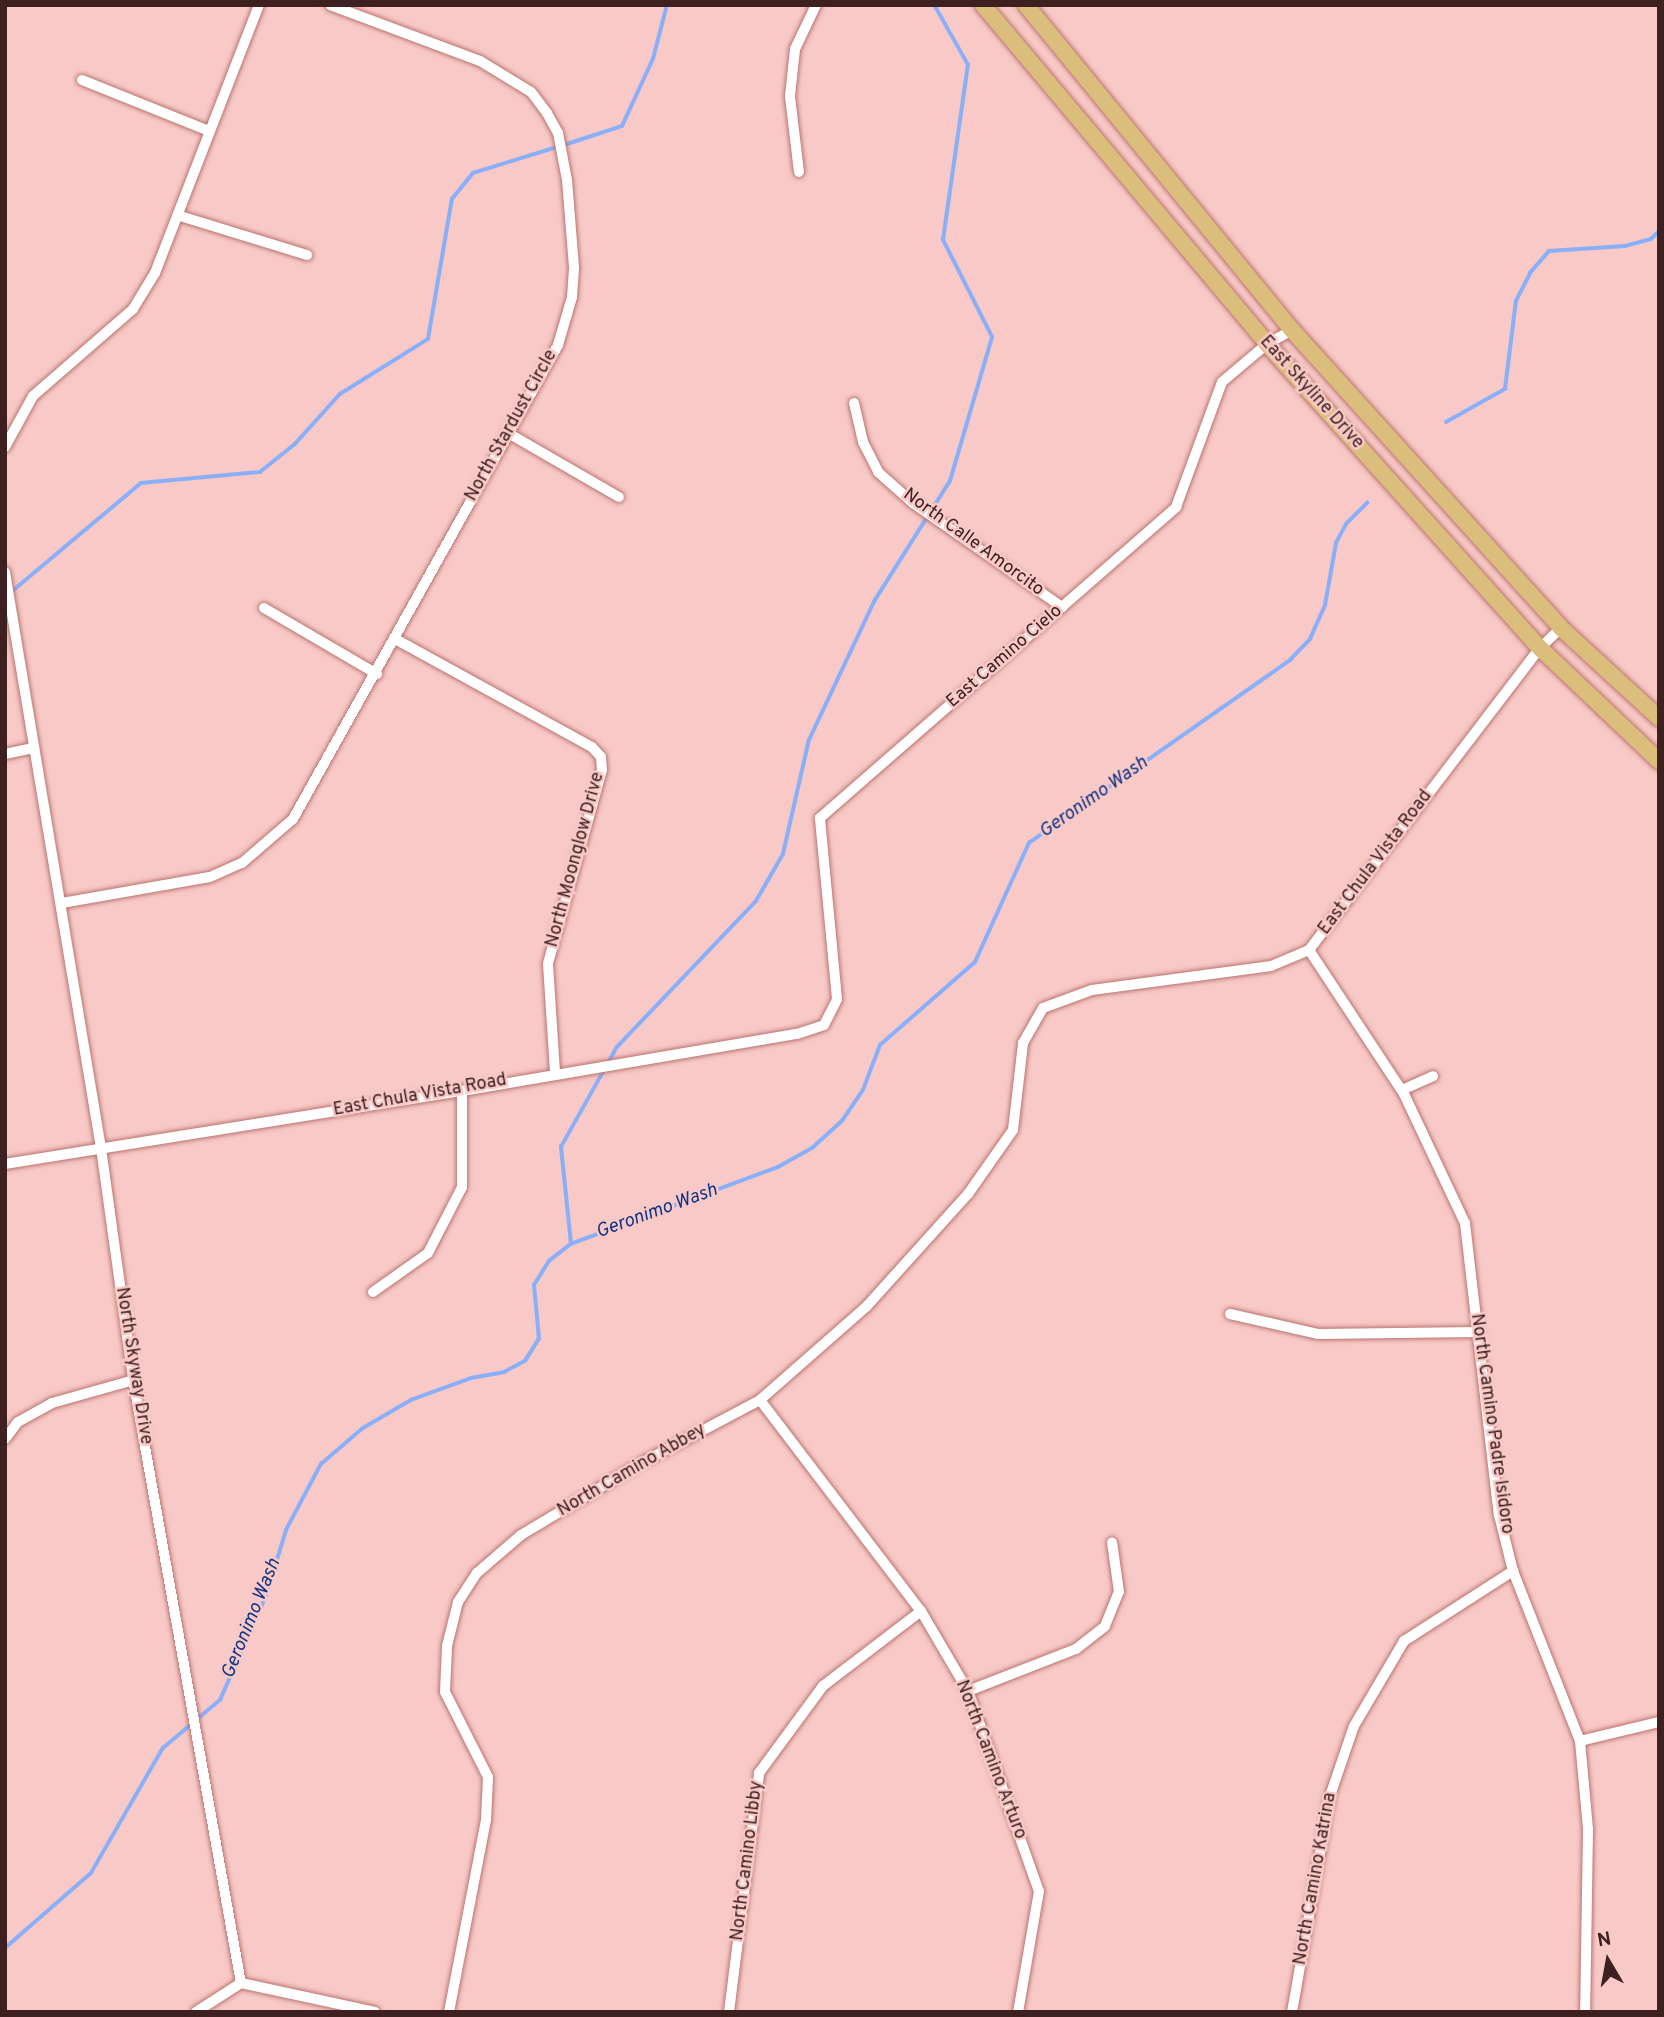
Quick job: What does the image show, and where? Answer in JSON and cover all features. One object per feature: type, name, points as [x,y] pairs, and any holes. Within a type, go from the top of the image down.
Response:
[{"type":"main road","name":"East Skyline Drive","points":[[983,5],[1267,344],[1540,648],[1659,761]]},
{"type":"main road","name":"East Skyline Drive","points":[[1026,5],[1292,330],[1561,628],[1659,718]]},
{"type":"street","points":[[5,447],[33,396],[133,309],[180,216],[209,131],[259,5]]},
{"type":"street","name":"North Stardust Circle","points":[[62,903],[210,877],[242,863],[270,844],[293,819],[397,640],[558,345],[572,297],[574,267],[567,180],[558,133],[531,92],[480,61],[330,5]]},
{"type":"street","points":[[799,172],[790,96],[795,49],[816,5]]},
{"type":"street","points":[[82,80],[209,131]]},
{"type":"street","points":[[180,216],[307,255]]},
{"type":"street","name":"East Camino Cielo","points":[[831,1018],[837,999],[820,818],[1177,507],[1222,382],[1267,344],[1292,330]]},
{"type":"street","name":"North Calle Amorcito","points":[[855,402],[863,442],[878,472],[913,503],[1062,607]]},
{"type":"street","points":[[508,433],[619,497]]},
{"type":"street","name":"North Skyway Drive","points":[[5,572],[62,903],[134,1380],[241,1983]]},
{"type":"street","points":[[264,608],[377,674]]},
{"type":"street","name":"East Chula Vista Road","points":[[1043,1008],[1092,990],[1271,966],[1309,950],[1540,648],[1561,628]]},
{"type":"street","name":"North Moonglow Drive","points":[[397,640],[592,747],[601,757],[602,771],[548,964],[555,1072]]},
{"type":"street","points":[[5,754],[34,748]]},
{"type":"street","name":"North Camino Padre Isidoro","points":[[1309,950],[1402,1090],[1465,1223],[1499,1515],[1513,1571],[1580,1741],[1588,1829],[1585,2012]]},
{"type":"street","name":"North Camino Abbey","points":[[449,2012],[486,1820],[488,1777],[446,1692],[447,1646],[458,1602],[477,1573],[521,1535],[643,1462],[760,1400],[867,1306],[968,1194],[1013,1130],[1023,1042],[1043,1008]]},
{"type":"street","name":"East Chula Vista Road","points":[[5,1164],[797,1034],[831,1018]]},
{"type":"street","points":[[1402,1090],[1433,1076]]},
{"type":"street","points":[[373,1292],[428,1253],[462,1187],[461,1091]]},
{"type":"street","points":[[1230,1314],[1319,1334],[1478,1332]]},
{"type":"street","points":[[5,1439],[18,1422],[52,1403],[134,1380]]},
{"type":"street","name":"North Camino Arturo","points":[[760,1400],[921,1611],[968,1691],[1039,1891],[1018,2012]]},
{"type":"street","points":[[968,1691],[1076,1649],[1105,1626],[1118,1599],[1112,1542]]},
{"type":"street","name":"North Camino Katrina","points":[[1292,2012],[1330,1796],[1354,1726],[1405,1641],[1513,1571]]},
{"type":"street","name":"North Camino Libby","points":[[729,2012],[759,1773],[823,1686],[921,1611]]},
{"type":"street","points":[[1580,1741],[1659,1722]]},
{"type":"street","points":[[196,2012],[241,1983],[375,2012]]},
{"type":"waterway","points":[[564,145],[622,126],[653,59],[667,5]]},
{"type":"waterway","points":[[608,1063],[617,1047],[756,901],[783,854],[809,740],[875,600],[950,481],[992,337],[943,240],[968,65],[934,5]]},
{"type":"waterway","points":[[10,593],[141,483],[260,472],[295,444],[340,394],[428,339],[452,199],[473,173],[557,147]]},
{"type":"waterway","name":"Geronimo Wash","points":[[1446,422],[1505,389],[1516,301],[1530,273],[1549,251],[1625,246],[1651,239],[1659,231]]},
{"type":"waterway","name":"Geronimo Wash","points":[[5,1948],[91,1873],[163,1748],[220,1700],[266,1596],[286,1530],[321,1464],[363,1428],[411,1400],[471,1378],[504,1372],[525,1361],[539,1339],[534,1285],[549,1261],[571,1244],[778,1167],[812,1148],[842,1121],[863,1090],[880,1045],[975,962],[1029,843],[1290,660],[1310,639],[1325,605],[1336,543],[1346,524],[1367,503]]},
{"type":"waterway","points":[[571,1244],[561,1147],[604,1070]]}]
